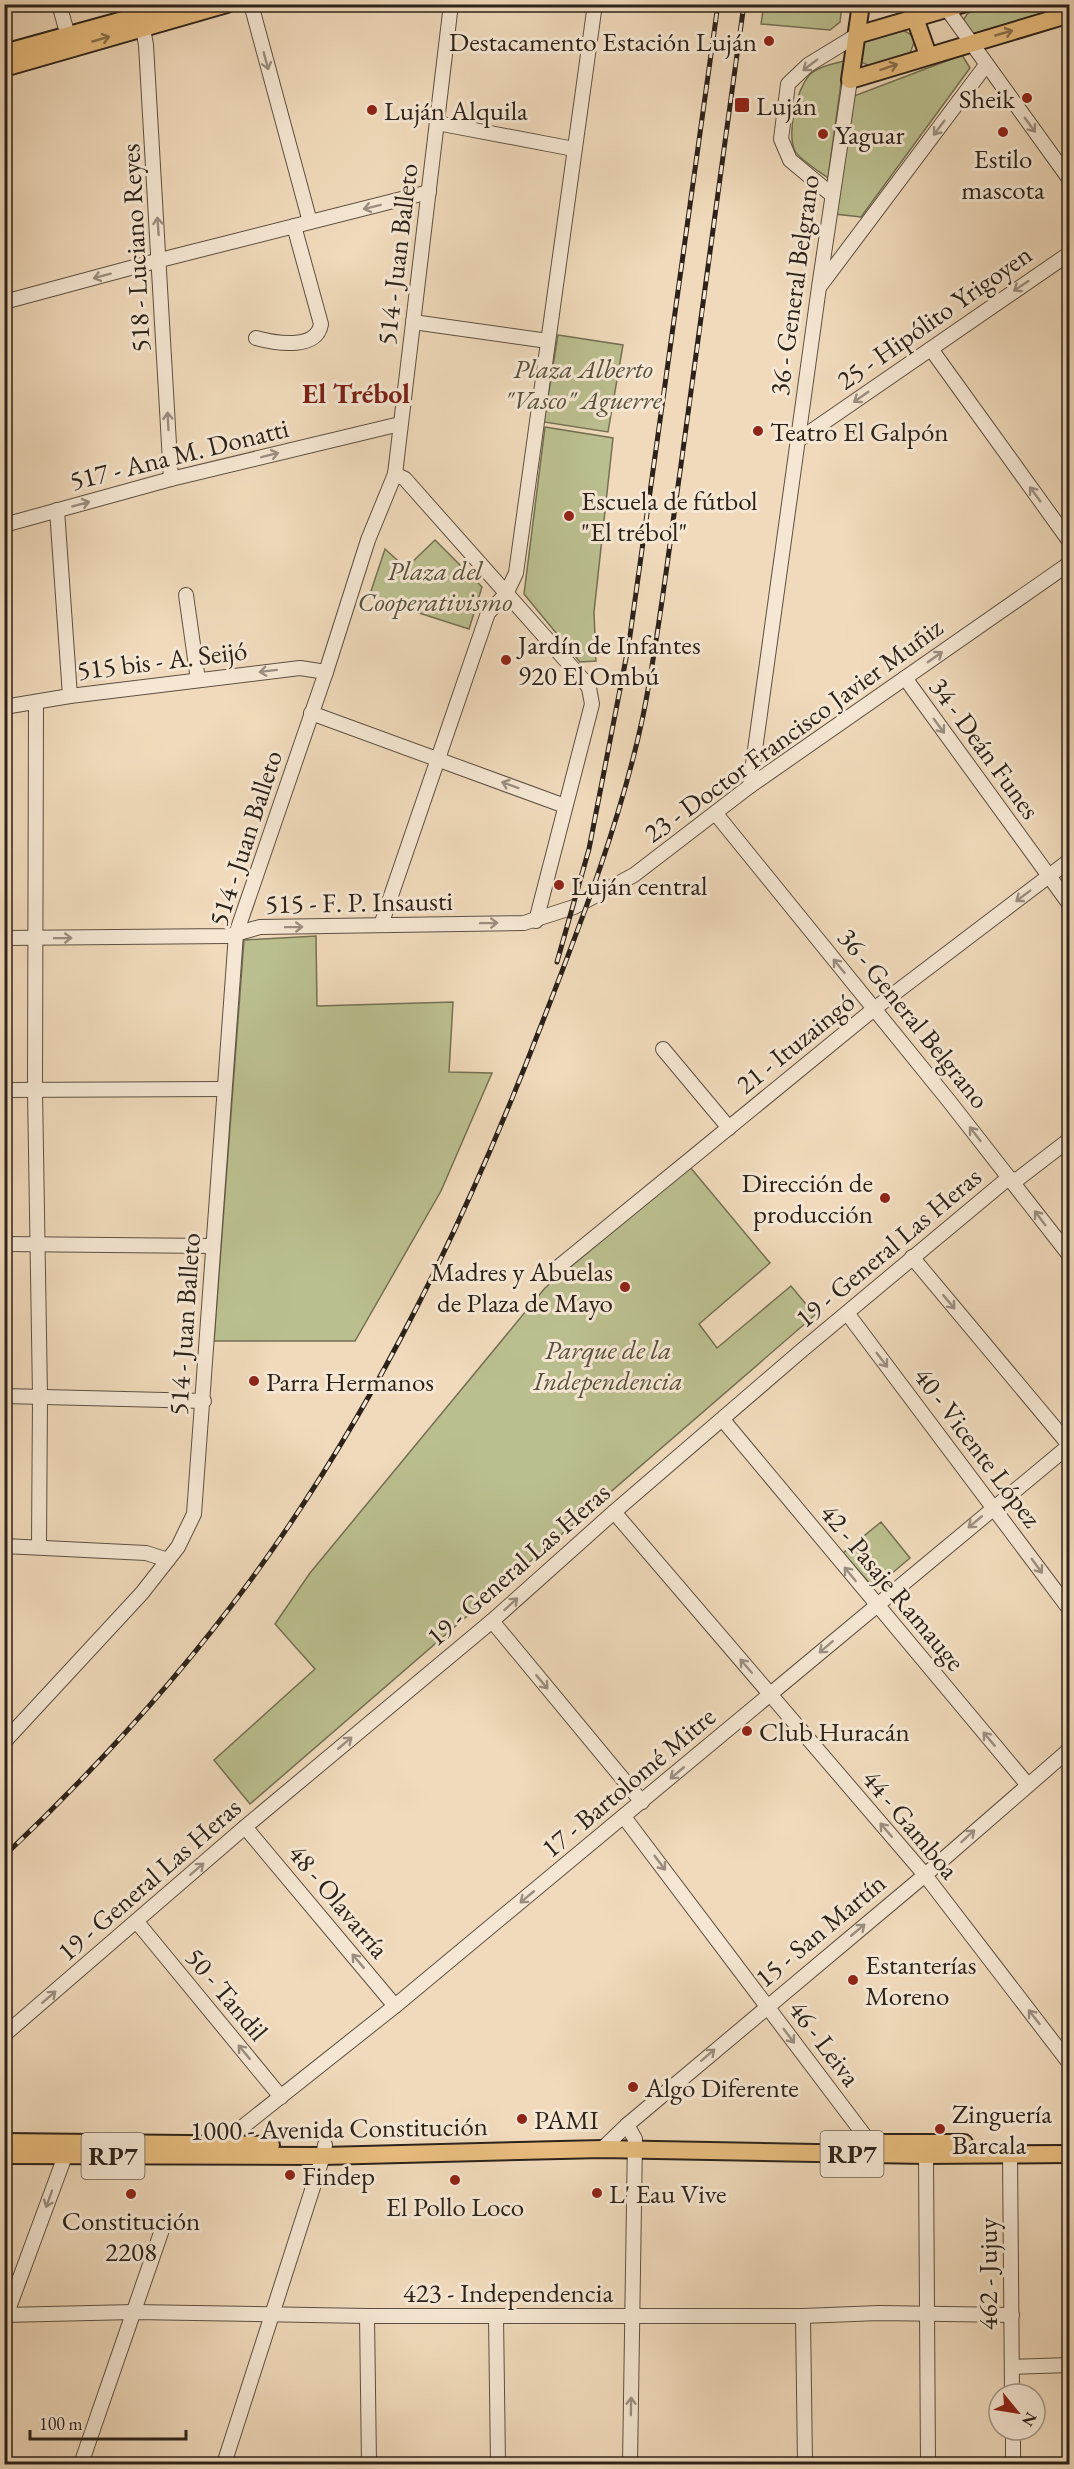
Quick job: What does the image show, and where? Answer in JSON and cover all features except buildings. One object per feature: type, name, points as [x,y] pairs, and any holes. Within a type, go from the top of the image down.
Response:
[{"type":"main road","points":[[142,21],[181,4]]},
{"type":"main road","points":[[4,53],[69,41],[142,21],[227,4]]},
{"type":"main road","name":"36 - General Belgrano","points":[[850,80],[861,4]]},
{"type":"main road","points":[[857,35],[912,11],[955,7]]},
{"type":"main road","points":[[912,11],[928,55]]},
{"type":"main road","points":[[850,80],[970,42],[1070,14]]},
{"type":"main road","points":[[4,68],[69,41]]},
{"type":"main road","name":"1000 - Avenida Constitución","points":[[4,2155],[66,2149],[324,2150],[607,2144],[632,2138],[874,2148],[1070,2144]]},
{"type":"main road","name":"1000 - Avenida Constitución","points":[[4,2142],[66,2149]]},
{"type":"main road","name":"1000 - Avenida Constitución","points":[[874,2148],[926,2155],[1070,2154]]},
{"type":"street","points":[[59,4],[69,41]]},
{"type":"street","points":[[251,4],[310,222]]},
{"type":"street","name":"514 - Juan Balleto","points":[[4,1742],[118,1620],[168,1560],[186,1534],[195,1514],[236,934],[326,672],[368,540],[395,474],[451,4]]},
{"type":"street","points":[[381,925],[488,613],[506,594],[516,573],[595,4]]},
{"type":"street","points":[[955,7],[970,42],[1070,180]]},
{"type":"street","name":"518 - Luciano Reyes","points":[[142,21],[160,260],[171,479]]},
{"type":"street","points":[[832,195],[790,160],[781,139],[788,84],[808,65],[857,35]]},
{"type":"street","points":[[819,287],[987,65]]},
{"type":"street","name":"36 - General Belgrano","points":[[750,786],[797,441],[850,80]]},
{"type":"street","points":[[437,123],[574,149]]},
{"type":"street","points":[[4,302],[429,192]]},
{"type":"street","points":[[256,338],[290,344],[314,337],[320,332],[321,324],[294,226]]},
{"type":"street","name":"25 - Hipólito Yrigoyen","points":[[797,441],[1070,253]]},
{"type":"street","points":[[413,322],[548,341]]},
{"type":"street","points":[[931,349],[1070,542]]},
{"type":"street","name":"517 - Ana M. Donatti","points":[[4,525],[171,479],[400,424]]},
{"type":"street","points":[[395,474],[405,479],[589,688],[592,704],[536,921]]},
{"type":"street","points":[[57,510],[70,696]]},
{"type":"street","name":"23 - Doctor Francisco Javier Muñiz","points":[[536,921],[574,907],[625,880],[716,814],[750,786],[1070,563]]},
{"type":"street","points":[[186,595],[198,680]]},
{"type":"street","name":"515 bis - A. Seijó","points":[[4,706],[300,668],[326,672]]},
{"type":"street","name":"34 - Deán Funes","points":[[905,678],[1070,905]]},
{"type":"street","points":[[36,703],[35,1090],[40,1396],[39,1546]]},
{"type":"street","points":[[311,713],[565,806]]},
{"type":"street","name":"36 - General Belgrano","points":[[716,814],[1070,1256]]},
{"type":"street","name":"21 - Ituzaingó","points":[[556,1269],[874,1009],[1070,860]]},
{"type":"street","name":"515 - F. P. Insausti","points":[[4,938],[228,936],[260,927],[536,921]]},
{"type":"street","points":[[663,1049],[729,1128]]},
{"type":"street","points":[[4,1090],[224,1089]]},
{"type":"street","name":"19 - General Las Heras","points":[[4,2035],[245,1827],[492,1621],[614,1512],[912,1257],[1006,1180],[1018,1179],[1070,1139]]},
{"type":"street","points":[[4,1244],[213,1246]]},
{"type":"street","points":[[912,1257],[1069,1446]]},
{"type":"street","name":"40 - Vicente López","points":[[847,1313],[1070,1610]]},
{"type":"street","points":[[4,1396],[204,1401]]},
{"type":"street","name":"42 - Pasaje Ramauge","points":[[723,1420],[875,1605],[1027,1784]]},
{"type":"street","name":"17 - Bartolomé Mitre","points":[[221,2150],[281,2097],[624,1817],[875,1605],[1069,1446]]},
{"type":"street","name":"44 - Gamboa","points":[[614,1512],[924,1875],[1070,2064]]},
{"type":"street","points":[[4,1546],[146,1553],[168,1560]]},
{"type":"street","points":[[492,1621],[642,1802]]},
{"type":"street","name":"15 - San Martín","points":[[632,2138],[766,2005],[924,1875],[1070,1749]]},
{"type":"street","name":"46 - Leiva","points":[[624,1817],[874,2148]]},
{"type":"street","name":"48 - Olavarría","points":[[245,1827],[395,2006]]},
{"type":"street","name":"50 - Tandil","points":[[137,1922],[281,2097]]},
{"type":"street","points":[[630,2464],[633,2316],[632,2138]]},
{"type":"street","points":[[5,2317],[66,2149]]},
{"type":"street","points":[[224,2464],[324,2150]]},
{"type":"street","name":"462 - Jujuy","points":[[1010,2153],[1012,2382]]},
{"type":"street","points":[[926,2155],[928,2464]]},
{"type":"street","points":[[81,2464],[164,2224]]},
{"type":"street","name":"423 - Independencia","points":[[5,2317],[134,2312],[367,2316],[803,2316],[879,2313],[1012,2315]]},
{"type":"street","points":[[367,2316],[369,2464]]},
{"type":"street","points":[[496,2316],[498,2464]]},
{"type":"street","points":[[803,2316],[805,2464]]},
{"type":"street","points":[[1012,2367],[1070,2365]]},
{"type":"street","points":[[1011,2464],[1012,2442]]},
{"type":"green space","points":[[764,4],[842,4],[840,22],[830,30],[761,24]]},
{"type":"green space","points":[[997,5],[1069,6],[979,33],[971,34],[961,23],[968,13]]},
{"type":"green space","points":[[901,29],[915,40],[909,56],[878,66],[860,61],[864,41]]},
{"type":"green space","points":[[962,55],[970,68],[861,217],[835,214],[854,96]]},
{"type":"green space","points":[[844,61],[828,178],[795,151],[793,121],[798,97],[807,78],[820,68]]},
{"type":"green space","name":"Plaza Alberto \"Vasco\" Aguerre","points":[[558,335],[623,345],[608,432],[544,422]]},
{"type":"green space","name":"Escuela de fútbol \"El trébol\"","points":[[545,427],[613,438],[594,612],[596,661],[580,662],[524,594]]},
{"type":"green space","name":"Plaza del Cooperativismo","points":[[435,540],[482,587],[469,629],[369,597],[385,549],[406,568]]},
{"type":"green space","points":[[316,936],[317,1006],[453,1002],[449,1072],[492,1073],[441,1191],[355,1341],[214,1341],[244,940]]},
{"type":"green space","name":"Parque de la Independencia","points":[[690,1167],[770,1263],[699,1324],[717,1348],[791,1286],[815,1315],[250,1804],[214,1760],[315,1669],[275,1624],[310,1573],[545,1288]]},
{"type":"green space","points":[[881,1522],[910,1558],[878,1585],[872,1586],[843,1553]]},
{"type":"railway","points":[[557,962],[589,849],[629,643],[718,4]]},
{"type":"railway","points":[[4,1856],[102,1758],[164,1689],[222,1618],[296,1516],[338,1448],[416,1309],[451,1238],[515,1092],[600,869],[624,793],[643,716],[663,595],[744,4]]},
{"type":"place","name":"Destacamento Estación Luján","points":[[769,41]]},
{"type":"place","name":"Sheik","points":[[1027,98]]},
{"type":"place","name":"Luján","points":[[742,105]]},
{"type":"place","name":"Luján Alquila","points":[[372,110]]},
{"type":"place","name":"Estilo mascota","points":[[1003,132]]},
{"type":"place","name":"Yaguar","points":[[823,134]]},
{"type":"place","name":"Teatro El Galpón","points":[[758,431]]},
{"type":"place","name":"Escuela de fútbol \"El trébol\"","points":[[569,516]]},
{"type":"place","name":"Jardín de Infantes 920 El Ombú","points":[[506,660]]},
{"type":"place","name":"Luján central","points":[[559,885]]},
{"type":"place","name":"Dirección de producción","points":[[885,1198]]},
{"type":"place","name":"Madres y Abuelas de Plaza de Mayo","points":[[625,1287]]},
{"type":"place","name":"Parra Hermanos","points":[[254,1381]]},
{"type":"place","name":"Club Huracán","points":[[747,1731]]},
{"type":"place","name":"Estanterías Moreno","points":[[853,1980]]},
{"type":"place","name":"Algo Diferente","points":[[633,2087]]},
{"type":"place","name":"PAMI","points":[[522,2119]]},
{"type":"place","name":"Zinguería Barcala","points":[[940,2129]]},
{"type":"place","name":"Findep","points":[[290,2175]]},
{"type":"place","name":"El Pollo Loco","points":[[455,2180]]},
{"type":"place","name":"L' Eau Vive","points":[[597,2193]]},
{"type":"place","name":"Constitución 2208","points":[[131,2194]]},
{"type":"district","name":"El Trébol","points":[[356,393]]}]
